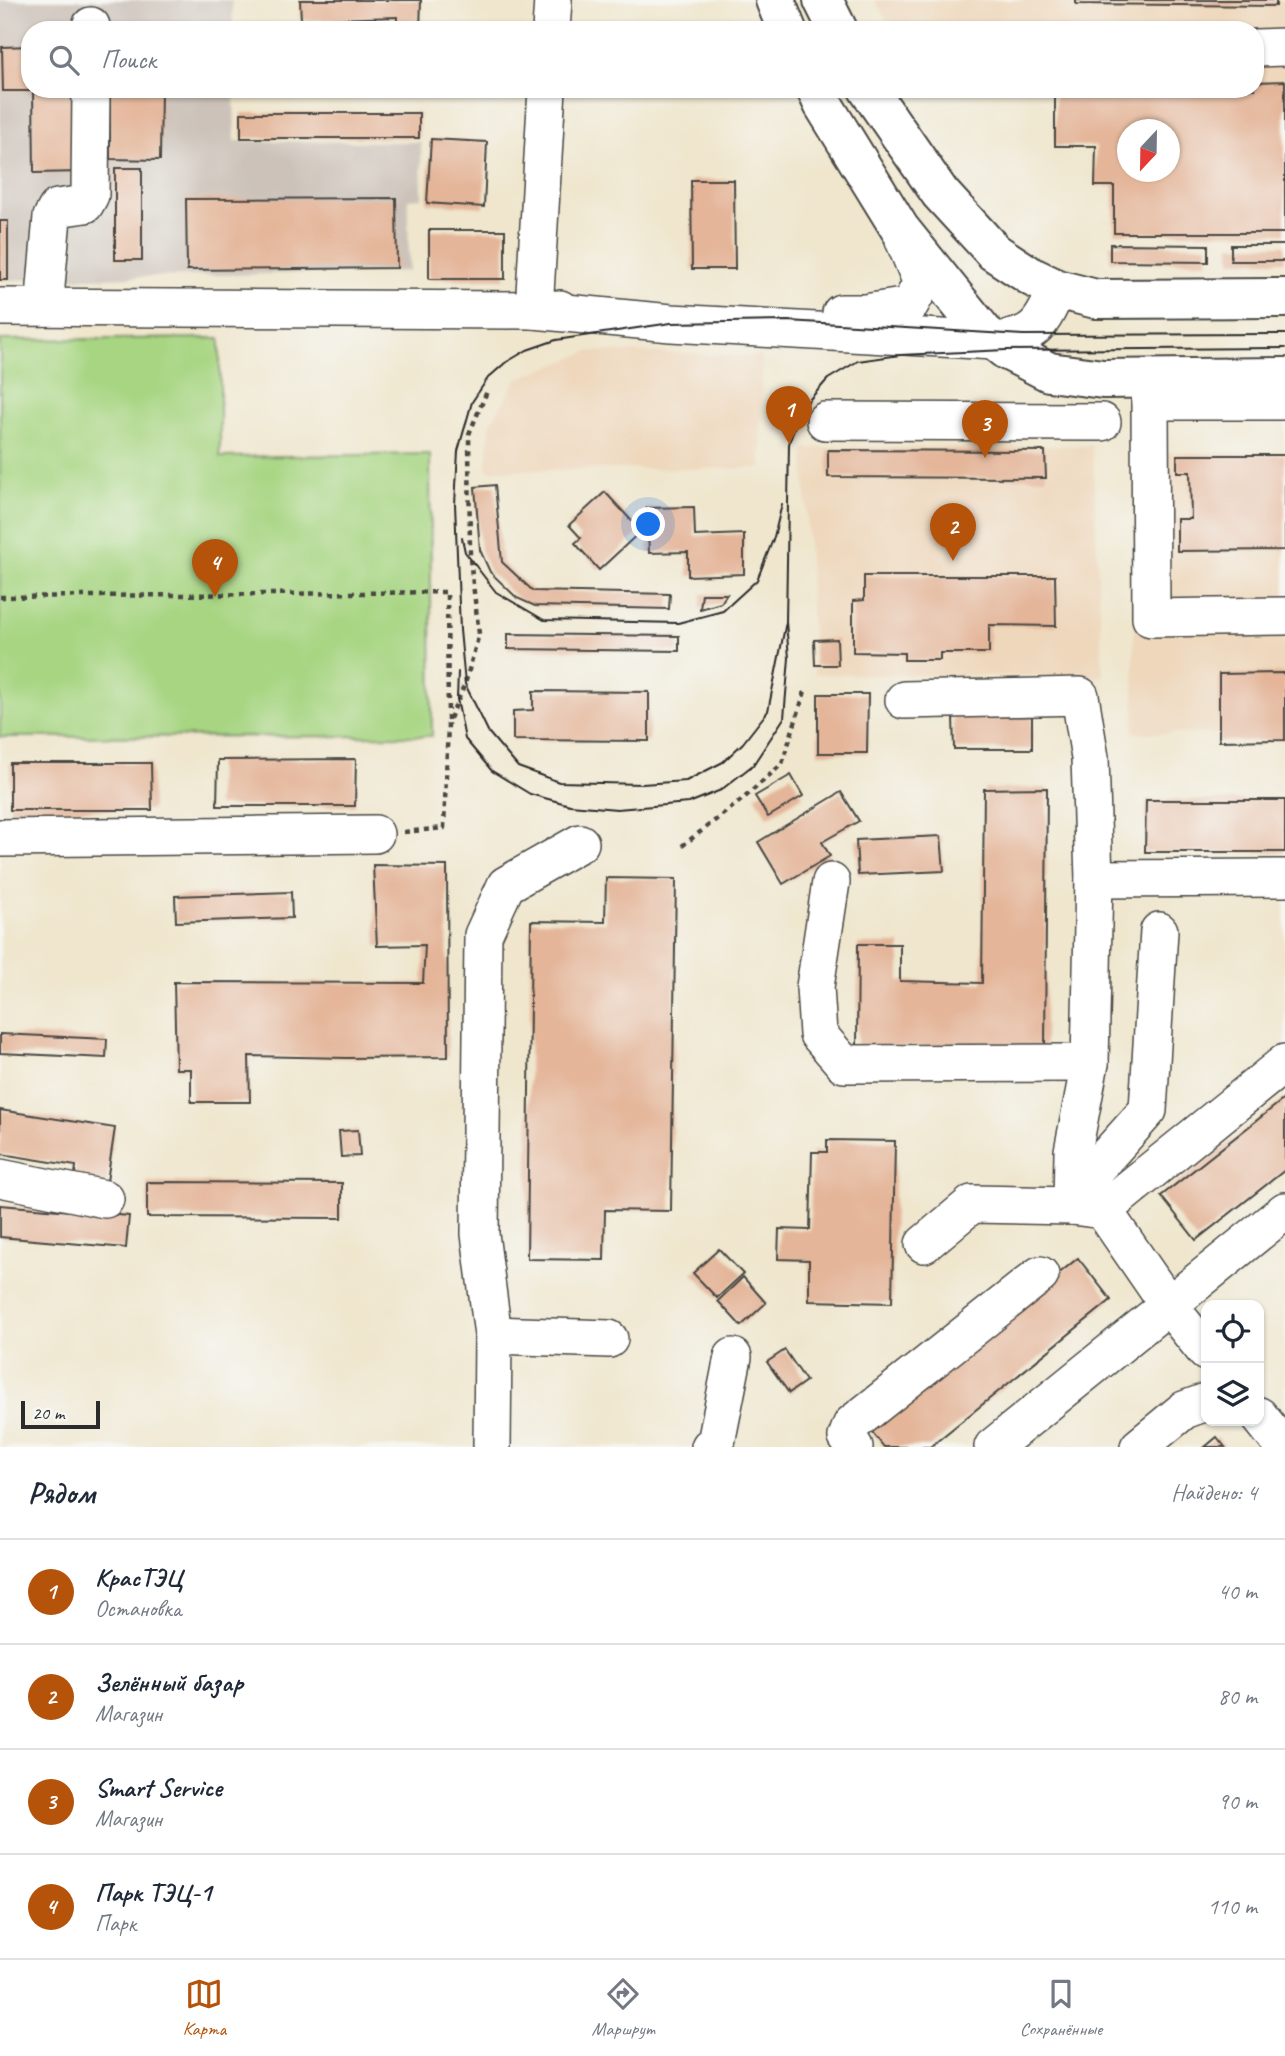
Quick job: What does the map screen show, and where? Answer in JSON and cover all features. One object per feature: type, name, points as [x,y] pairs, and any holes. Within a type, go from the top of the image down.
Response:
[{"type":"highway","points":[[775,0],[783,21]]},
{"type":"highway","points":[[823,0],[834,21]]},
{"type":"highway","points":[[820,98],[900,229],[984,333],[1009,338],[1006,350],[1049,373],[1103,379],[1150,390],[1285,377]]},
{"type":"highway","points":[[876,98],[940,194],[993,251],[1032,277],[1057,289],[1096,299],[1285,298]]},
{"type":"street","points":[[552,21],[553,0]]},
{"type":"street","points":[[1264,48],[1285,47]]},
{"type":"street","points":[[47,307],[51,217],[57,208],[85,204],[90,195],[91,98]]},
{"type":"street","points":[[534,310],[546,98]]},
{"type":"street","points":[[0,307],[534,310],[640,305],[865,313],[909,306],[922,282],[900,229]]},
{"type":"street","points":[[534,310],[671,323],[1009,338],[1044,318],[1057,289]]},
{"type":"street","points":[[825,421],[1102,436],[1103,379]]},
{"type":"street","points":[[1285,401],[1150,390],[1151,618],[1285,617]]},
{"type":"street","points":[[904,700],[1080,696],[1090,758],[1094,879],[1090,1063],[1073,1152],[1087,1208],[1201,1346]]},
{"type":"street","points":[[0,838],[375,834]]},
{"type":"street","points":[[492,1447],[493,1335],[480,1234],[483,935],[506,885],[580,843]]},
{"type":"street","points":[[1094,879],[1283,881]]},
{"type":"street","points":[[831,882],[815,987],[818,1034],[844,1064],[1090,1063]]},
{"type":"street","points":[[1087,1208],[1097,1167],[1148,1110],[1159,931]]},
{"type":"street","points":[[924,1244],[972,1204],[1087,1208],[1285,1063]]},
{"type":"street","points":[[0,1178],[105,1199]]},
{"type":"street","points":[[993,1447],[1285,1211]]},
{"type":"street","points":[[854,1447],[847,1437],[852,1424],[1040,1275]]},
{"type":"street","points":[[493,1335],[608,1339]]},
{"type":"street","points":[[710,1447],[716,1443],[733,1357]]},
{"type":"street","points":[[1139,1447],[1184,1410],[1201,1404]]},
{"type":"street","points":[[1264,1422],[1284,1447]]},
{"type":"path","points":[[448,723],[465,684],[479,634],[470,559],[469,434],[488,389]]},
{"type":"path","points":[[0,597],[447,592],[448,723],[443,828],[375,834]]},
{"type":"path","points":[[682,846],[744,798],[782,764],[806,688]]},
{"type":"shaded area","points":[[0,0],[232,0],[233,21],[21,21],[21,98],[234,98],[235,141],[421,142],[422,198],[408,199],[409,271],[0,280]]},
{"type":"shaded area","points":[[875,0],[1285,0],[1285,233],[1114,233],[1114,187],[1095,186],[1095,146],[1055,146],[1055,98],[1264,98],[1264,21],[886,21]]},
{"type":"shaded area","points":[[590,351],[762,356],[761,468],[487,470],[490,425],[517,379]]},
{"type":"shaded area","points":[[1092,446],[1103,677],[814,674],[804,448]]},
{"type":"shaded area","points":[[1285,452],[1285,734],[1134,733],[1134,453]]},
{"type":"green space","points":[[220,338],[220,457],[430,454],[432,736],[0,737],[0,340]]},
{"type":"building","points":[[300,0],[421,0],[420,21],[397,21],[397,17],[301,20]]},
{"type":"building","points":[[1076,0],[1276,0],[1276,6],[1076,4]]},
{"type":"building","points":[[21,46],[21,91],[3,91],[2,47]]},
{"type":"building","points":[[1285,81],[1285,233],[1114,233],[1114,186],[1095,186],[1096,146],[1055,146],[1055,98],[1264,98],[1264,82]]},
{"type":"building","points":[[33,98],[80,98],[81,172],[34,173]]},
{"type":"building","points":[[110,98],[161,98],[160,160],[110,159]]},
{"type":"building","points":[[241,113],[419,113],[419,138],[241,138]]},
{"type":"building","points":[[431,139],[487,142],[484,207],[427,203]]},
{"type":"building","points":[[115,168],[142,168],[142,260],[115,260]]},
{"type":"building","points":[[691,180],[734,180],[735,269],[692,269]]},
{"type":"building","points":[[396,198],[397,268],[187,270],[186,199]]},
{"type":"building","points":[[0,221],[8,221],[8,280],[0,280]]},
{"type":"building","points":[[429,230],[505,230],[505,279],[429,279]]},
{"type":"building","points":[[1110,244],[1208,245],[1208,262],[1110,261]]},
{"type":"building","points":[[1231,245],[1285,245],[1285,261],[1231,261]]},
{"type":"building","points":[[828,450],[1045,451],[1046,478],[828,477]]},
{"type":"building","points":[[1177,455],[1285,455],[1285,550],[1177,551],[1177,519],[1191,519],[1190,472],[1177,472]]},
{"type":"building","points":[[495,485],[502,562],[533,591],[670,594],[669,609],[535,606],[517,598],[490,572],[480,550],[475,487]]},
{"type":"building","points":[[605,492],[641,531],[599,570],[575,543],[581,538],[569,525]]},
{"type":"building","points":[[694,507],[695,536],[744,534],[744,574],[688,576],[688,552],[649,553],[647,508]]},
{"type":"building","points":[[864,576],[1055,576],[1056,626],[989,625],[989,653],[940,653],[940,660],[904,660],[904,653],[853,652],[853,601],[864,600]]},
{"type":"building","points":[[702,594],[727,594],[721,603],[700,609]]},
{"type":"building","points":[[508,634],[679,636],[679,651],[508,649]]},
{"type":"building","points":[[837,639],[838,665],[815,665],[814,640]]},
{"type":"building","points":[[1285,673],[1285,740],[1219,741],[1219,674]]},
{"type":"building","points":[[533,691],[649,692],[649,741],[513,740],[513,711],[533,710]]},
{"type":"building","points":[[818,694],[868,694],[867,753],[818,753]]},
{"type":"building","points":[[1032,716],[1032,749],[954,749],[953,717]]},
{"type":"building","points":[[356,759],[355,806],[217,806],[218,760]]},
{"type":"building","points":[[10,763],[151,763],[152,810],[10,810]]},
{"type":"building","points":[[791,775],[803,796],[768,817],[755,796]]},
{"type":"building","points":[[1047,788],[1045,1048],[857,1046],[858,944],[900,944],[900,981],[982,983],[984,789]]},
{"type":"building","points":[[841,792],[859,821],[822,842],[830,856],[783,884],[758,842]]},
{"type":"building","points":[[1146,800],[1285,800],[1285,852],[1145,852]]},
{"type":"building","points":[[941,836],[944,871],[858,875],[856,840]]},
{"type":"building","points":[[373,865],[447,866],[448,1057],[249,1056],[250,1102],[191,1102],[191,1069],[176,1069],[174,982],[423,983],[425,945],[377,946]]},
{"type":"building","points":[[606,878],[676,879],[671,1211],[605,1210],[604,1260],[527,1259],[531,921],[605,922]]},
{"type":"building","points":[[291,892],[292,918],[176,922],[175,896]]},
{"type":"building","points":[[0,1034],[107,1039],[106,1058],[0,1053]]},
{"type":"building","points":[[1285,1098],[1285,1170],[1196,1240],[1161,1196]]},
{"type":"building","points":[[0,1110],[115,1128],[106,1188],[74,1183],[76,1166],[2,1154],[0,1159]]},
{"type":"building","points":[[358,1130],[360,1156],[341,1157],[339,1131]]},
{"type":"building","points":[[827,1140],[895,1141],[892,1303],[809,1301],[809,1260],[778,1259],[779,1229],[810,1230],[812,1152],[827,1152]]},
{"type":"building","points":[[147,1182],[342,1183],[342,1218],[147,1217]]},
{"type":"building","points":[[0,1205],[129,1216],[126,1248],[0,1237]]},
{"type":"building","points":[[719,1249],[743,1274],[717,1298],[693,1273]]},
{"type":"building","points":[[1078,1258],[1111,1300],[930,1447],[884,1447],[869,1428]]},
{"type":"building","points":[[743,1277],[766,1303],[741,1326],[718,1301]]},
{"type":"building","points":[[785,1350],[806,1381],[789,1393],[767,1362]]},
{"type":"building","points":[[1217,1437],[1225,1447],[1205,1447]]},
{"type":"tram line","points":[[786,622],[768,711],[743,743],[723,762],[686,781],[642,784],[559,782],[518,767],[489,733],[465,684],[460,630],[455,504],[458,451],[472,402],[488,378],[505,363],[527,350],[556,340],[671,323],[788,321],[1023,335],[1285,334]]},
{"type":"tram line","points":[[458,672],[457,699],[465,739],[492,771],[530,794],[570,805],[617,809],[689,803],[721,790],[753,765],[784,718],[789,658],[786,622],[789,444],[800,410],[828,379],[858,361],[900,355],[1006,350],[1285,348]]},
{"type":"tram line","points":[[462,538],[465,552],[496,592],[544,620],[678,623],[723,611],[757,580],[774,537],[782,504]]},
{"type":"place","name":"КрасТЭЦ","points":[[789,444]]},
{"type":"place","name":"Smart Service","points":[[985,458]]},
{"type":"place","name":"Зелённый базар","points":[[953,561]]},
{"type":"place","name":"Парк ТЭЦ-1","points":[[215,597]]}]
